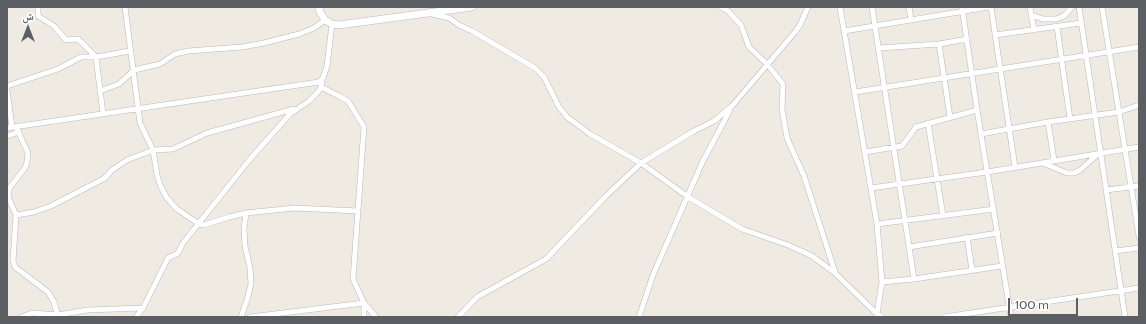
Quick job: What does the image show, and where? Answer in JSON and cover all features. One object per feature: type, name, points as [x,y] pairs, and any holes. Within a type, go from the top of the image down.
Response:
[{"type":"street","points":[[38,7],[38,16],[54,26],[66,40],[78,38],[96,57],[103,114]]},
{"type":"street","points":[[125,7],[140,123],[153,150],[157,175],[161,187],[177,209],[199,224],[204,225],[246,213],[294,208],[358,211]]},
{"type":"street","points":[[319,7],[320,12],[329,22],[339,25],[472,7]]},
{"type":"street","points":[[720,7],[728,11],[741,25],[749,47],[767,64],[783,84],[782,109],[787,138],[804,176],[835,272]]},
{"type":"street","points":[[458,317],[477,297],[546,259],[607,195],[641,163],[694,131],[714,121],[732,106],[800,25],[808,7]]},
{"type":"street","points":[[840,7],[877,224],[882,282],[880,316]]},
{"type":"street","points":[[872,7],[914,279]]},
{"type":"street","points":[[909,7],[911,20]]},
{"type":"street","points":[[844,31],[911,20],[962,9],[990,7],[1016,167]]},
{"type":"street","points":[[1030,7],[1034,30]]},
{"type":"street","points":[[1031,16],[1043,19],[1056,19],[1064,16],[1072,7]]},
{"type":"street","points":[[1079,7],[1099,153],[1125,317]]},
{"type":"street","points":[[1102,7],[1131,188],[1137,212],[1139,236]]},
{"type":"street","points":[[962,9],[1011,317]]},
{"type":"street","points":[[429,13],[449,18],[534,68],[544,77],[559,106],[567,117],[590,134],[641,163],[688,197],[742,229],[788,245],[812,256],[835,272],[880,316]]},
{"type":"street","points":[[100,91],[119,84],[134,70],[160,64],[175,54],[181,52],[242,47],[299,34],[329,22]]},
{"type":"street","points":[[136,317],[143,308],[168,258],[178,253],[183,243],[250,159],[290,114],[309,101],[318,92],[327,66],[329,22]]},
{"type":"street","points":[[995,35],[1081,23]]},
{"type":"street","points":[[1057,27],[1070,119]]},
{"type":"street","points":[[879,48],[939,44],[967,39]]},
{"type":"street","points":[[939,44],[950,117]]},
{"type":"street","points":[[855,92],[1139,47]]},
{"type":"street","points":[[7,86],[58,69],[81,58],[130,51]]},
{"type":"street","points":[[12,127],[300,86],[322,81]]},
{"type":"street","points":[[320,87],[348,101],[364,127],[353,279],[364,303],[376,317]]},
{"type":"street","points":[[7,90],[12,127],[19,132],[28,153],[25,168],[10,187],[8,192],[9,199],[16,214],[13,261],[15,267],[48,292],[54,302],[58,316]]},
{"type":"street","points":[[981,134],[1010,128],[1119,112],[1139,105]]},
{"type":"street","points":[[639,317],[654,275],[702,163],[732,106]]},
{"type":"street","points":[[16,214],[34,212],[51,206],[106,178],[112,170],[127,160],[153,150],[174,149],[207,133],[266,116],[297,109]]},
{"type":"street","points":[[865,152],[902,146],[916,127],[977,110]]},
{"type":"street","points":[[1048,122],[1054,160]]},
{"type":"street","points":[[928,123],[943,216]]},
{"type":"street","points":[[7,136],[19,132]]},
{"type":"street","points":[[871,188],[987,172],[1139,147]]},
{"type":"street","points":[[1042,162],[1058,170],[1074,173],[1080,170],[1099,153]]},
{"type":"street","points":[[1106,190],[1139,186]]},
{"type":"street","points":[[877,224],[994,210]]},
{"type":"street","points":[[240,317],[247,300],[251,284],[245,240],[246,213]]},
{"type":"street","points":[[909,247],[998,233]]},
{"type":"street","points":[[967,237],[972,270]]},
{"type":"street","points":[[1115,251],[1139,248]]},
{"type":"street","points":[[882,282],[914,279],[1002,266]]},
{"type":"street","points":[[944,317],[1139,288]]},
{"type":"street","points":[[250,317],[364,303]]},
{"type":"street","points":[[364,303],[364,317]]},
{"type":"street","points":[[21,317],[32,313],[58,316],[87,310],[143,308]]}]
